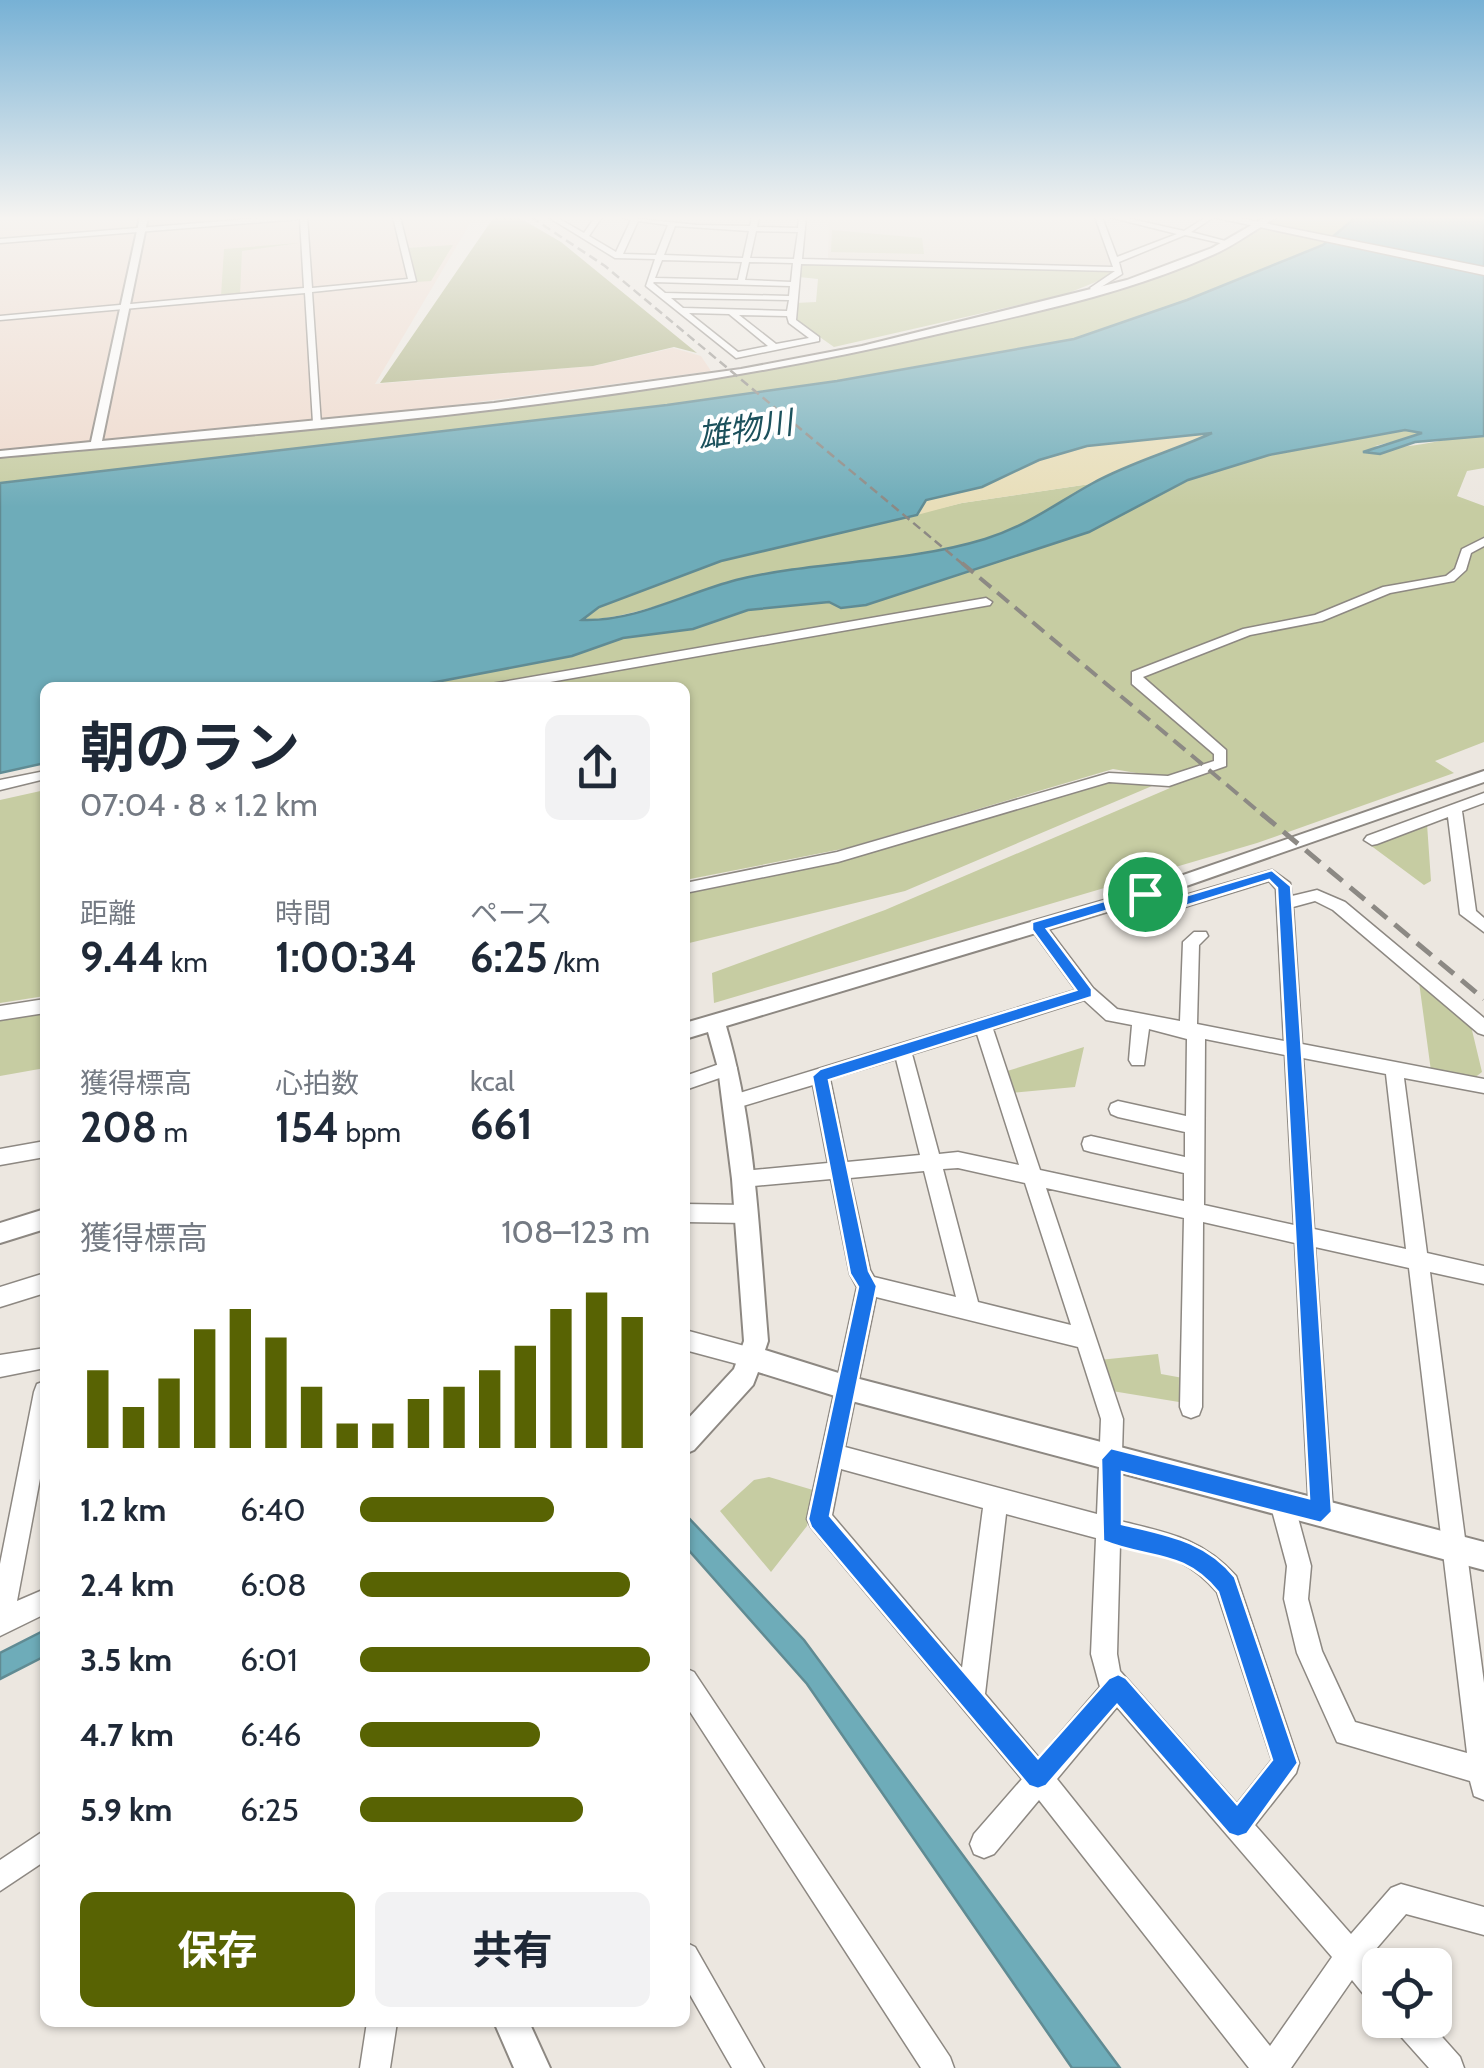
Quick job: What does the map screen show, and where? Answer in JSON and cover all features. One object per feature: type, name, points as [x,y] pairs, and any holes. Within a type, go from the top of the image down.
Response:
[{"type":"street","points":[[0,318],[52,314]]},
{"type":"street","points":[[96,445],[126,314]]},
{"type":"street","points":[[310,314],[318,423]]},
{"type":"street","points":[[685,314],[736,355],[816,339],[792,321],[791,314],[776,314]]},
{"type":"street","points":[[733,314],[774,347]]},
{"type":"street","points":[[0,454],[318,423],[714,376],[887,343],[1002,314]]},
{"type":"street","points":[[690,887],[838,857],[1109,778],[1170,781],[1220,764],[1221,753],[1138,681],[1137,675],[1248,632],[1318,618],[1388,590],[1450,578],[1460,570],[1466,551],[1484,541]]},
{"type":"street","points":[[573,681],[986,602]]},
{"type":"street","points":[[0,785],[40,775]]},
{"type":"street","points":[[690,1030],[1145,894],[1484,776]]},
{"type":"street","points":[[1455,788],[1481,801]]},
{"type":"street","points":[[1372,840],[1481,801]]},
{"type":"street","points":[[1455,810],[1476,906],[1468,914],[1484,926]]},
{"type":"street","points":[[1145,894],[1154,906],[1166,907],[1272,874],[1284,886],[1321,1512]]},
{"type":"street","points":[[1285,903],[1317,894],[1338,906],[1482,1026],[1484,1046]]},
{"type":"street","points":[[1037,926],[1087,993],[1112,1015],[1484,1086]]},
{"type":"street","points":[[1191,1407],[1195,1126],[1191,942],[1200,936]]},
{"type":"street","points":[[733,1102],[1087,993]]},
{"type":"street","points":[[0,1013],[40,1007]]},
{"type":"street","points":[[1138,1060],[1141,1022]]},
{"type":"street","points":[[690,1435],[744,1376],[752,1358],[756,1326],[733,1102],[715,1023]]},
{"type":"street","points":[[983,1026],[1112,1419],[1104,1654],[1109,1677],[1362,1970]]},
{"type":"street","points":[[902,1048],[970,1310]]},
{"type":"street","points":[[690,1081],[728,1068]]},
{"type":"street","points":[[1282,1503],[1299,1566],[1296,1598],[1310,1653],[1346,1734],[1483,1778],[1394,1069]]},
{"type":"street","points":[[820,1076],[860,1274],[868,1286],[1084,1338]]},
{"type":"street","points":[[1118,1109],[1195,1126]]},
{"type":"street","points":[[1091,1144],[1194,1168]]},
{"type":"street","points":[[0,1158],[40,1150]]},
{"type":"street","points":[[743,1179],[958,1160],[1484,1275]]},
{"type":"street","points":[[690,1214],[746,1214]]},
{"type":"street","points":[[0,1233],[40,1221]]},
{"type":"street","points":[[0,1296],[40,1284]]},
{"type":"street","points":[[868,1286],[819,1519],[1038,1777],[1270,2068],[1350,1956],[1401,1898],[1484,1921]]},
{"type":"street","points":[[690,1341],[848,1388],[1484,1556]]},
{"type":"street","points":[[0,1366],[40,1359]]},
{"type":"street","points":[[1,1622],[40,1418]]},
{"type":"street","points":[[832,1455],[1185,1550],[1210,1564],[1227,1585],[1286,1763],[1238,1824]]},
{"type":"street","points":[[971,1698],[996,1500]]},
{"type":"street","points":[[1,1622],[40,1603]]},
{"type":"street","points":[[984,1844],[1118,1686]]},
{"type":"street","points":[[690,1689],[939,2068]]},
{"type":"street","points":[[0,1877],[40,1848]]},
{"type":"street","points":[[690,1966],[748,2068]]},
{"type":"street","points":[[374,2068],[381,2027]]},
{"type":"street","points":[[1422,2038],[1448,2068]]},
{"type":"shaded area","points":[[0,314],[417,314],[375,384],[594,366],[673,348],[701,356],[711,371],[387,414],[0,451]]},
{"type":"green space","points":[[428,314],[649,314],[697,353],[674,347],[593,366],[380,383]]},
{"type":"green space","points":[[794,314],[981,314],[834,347],[794,319]]},
{"type":"green space","points":[[1016,314],[1152,314],[1074,339],[835,382],[0,483],[0,457],[438,412],[833,356]]},
{"type":"green space","points":[[1405,430],[1423,434],[1375,446],[1402,447],[1484,436],[1484,468],[1467,471],[1457,496],[1484,506],[1484,742],[1435,761],[1454,773],[1257,843],[714,1003],[712,973],[885,910],[1170,788],[1160,777],[1113,769],[847,848],[690,879],[690,682],[440,682],[572,656],[623,638],[693,629],[748,610],[829,602],[841,608],[866,605],[1089,532],[1188,480],[1269,455]]},
{"type":"green space","points":[[1090,484],[1021,524],[945,550],[754,576],[639,611],[580,620],[599,607],[721,561],[962,503]]},
{"type":"green space","points":[[1116,781],[1152,786],[905,891],[690,943],[690,891],[835,861]]},
{"type":"green space","points":[[40,791],[40,997],[0,1003],[0,800]]},
{"type":"green space","points":[[1427,824],[1431,881],[1424,885],[1370,845]]},
{"type":"green space","points":[[1419,982],[1471,1026],[1482,1072],[1473,1079],[1431,1071]]},
{"type":"green space","points":[[40,1010],[40,1069],[0,1076],[0,1017]]},
{"type":"green space","points":[[1084,1047],[1075,1087],[1011,1093],[1004,1072]]},
{"type":"green space","points":[[1158,1354],[1161,1374],[1183,1378],[1185,1403],[1112,1391],[1099,1360]]},
{"type":"green space","points":[[769,1477],[813,1490],[807,1526],[771,1572],[720,1511],[754,1480]]},
{"type":"sand","points":[[1219,431],[1090,484],[962,503],[917,515],[926,500],[982,487],[1039,460],[1087,446]]},
{"type":"water","name":"雄物川","points":[[1148,314],[1484,314],[1484,436],[1415,442],[1380,454],[1363,452],[1422,433],[1405,430],[1269,455],[1188,480],[1089,532],[866,605],[841,608],[829,602],[748,610],[693,629],[623,638],[572,656],[436,682],[40,682],[40,764],[0,773],[0,483],[667,405],[837,381],[1074,339]],"holes":[[[1212,433],[1137,463],[1028,521],[985,539],[923,553],[736,580],[641,612],[582,620],[599,607],[721,561],[917,515],[926,500],[982,487],[1039,460],[1087,446]]]},
{"type":"water","points":[[690,1519],[804,1640],[1120,2068],[1072,2068],[807,1684],[690,1552]]},
{"type":"water","points":[[40,1633],[40,1659],[0,1679],[0,1653]]},
{"type":"railway","points":[[662,314],[965,566]]},
{"type":"railway","points":[[962,563],[1264,816]]},
{"type":"railway","points":[[1261,813],[1484,999]]},
{"type":"route","points":[[1272,874],[1284,886],[1321,1512],[1111,1459],[1111,1533],[1185,1550],[1210,1564],[1227,1585],[1286,1763],[1238,1824],[1118,1686],[1038,1777],[819,1519],[868,1286],[860,1274],[820,1076],[1087,993],[1037,926],[1145,894],[1154,906],[1166,907],[1272,874]]}]
